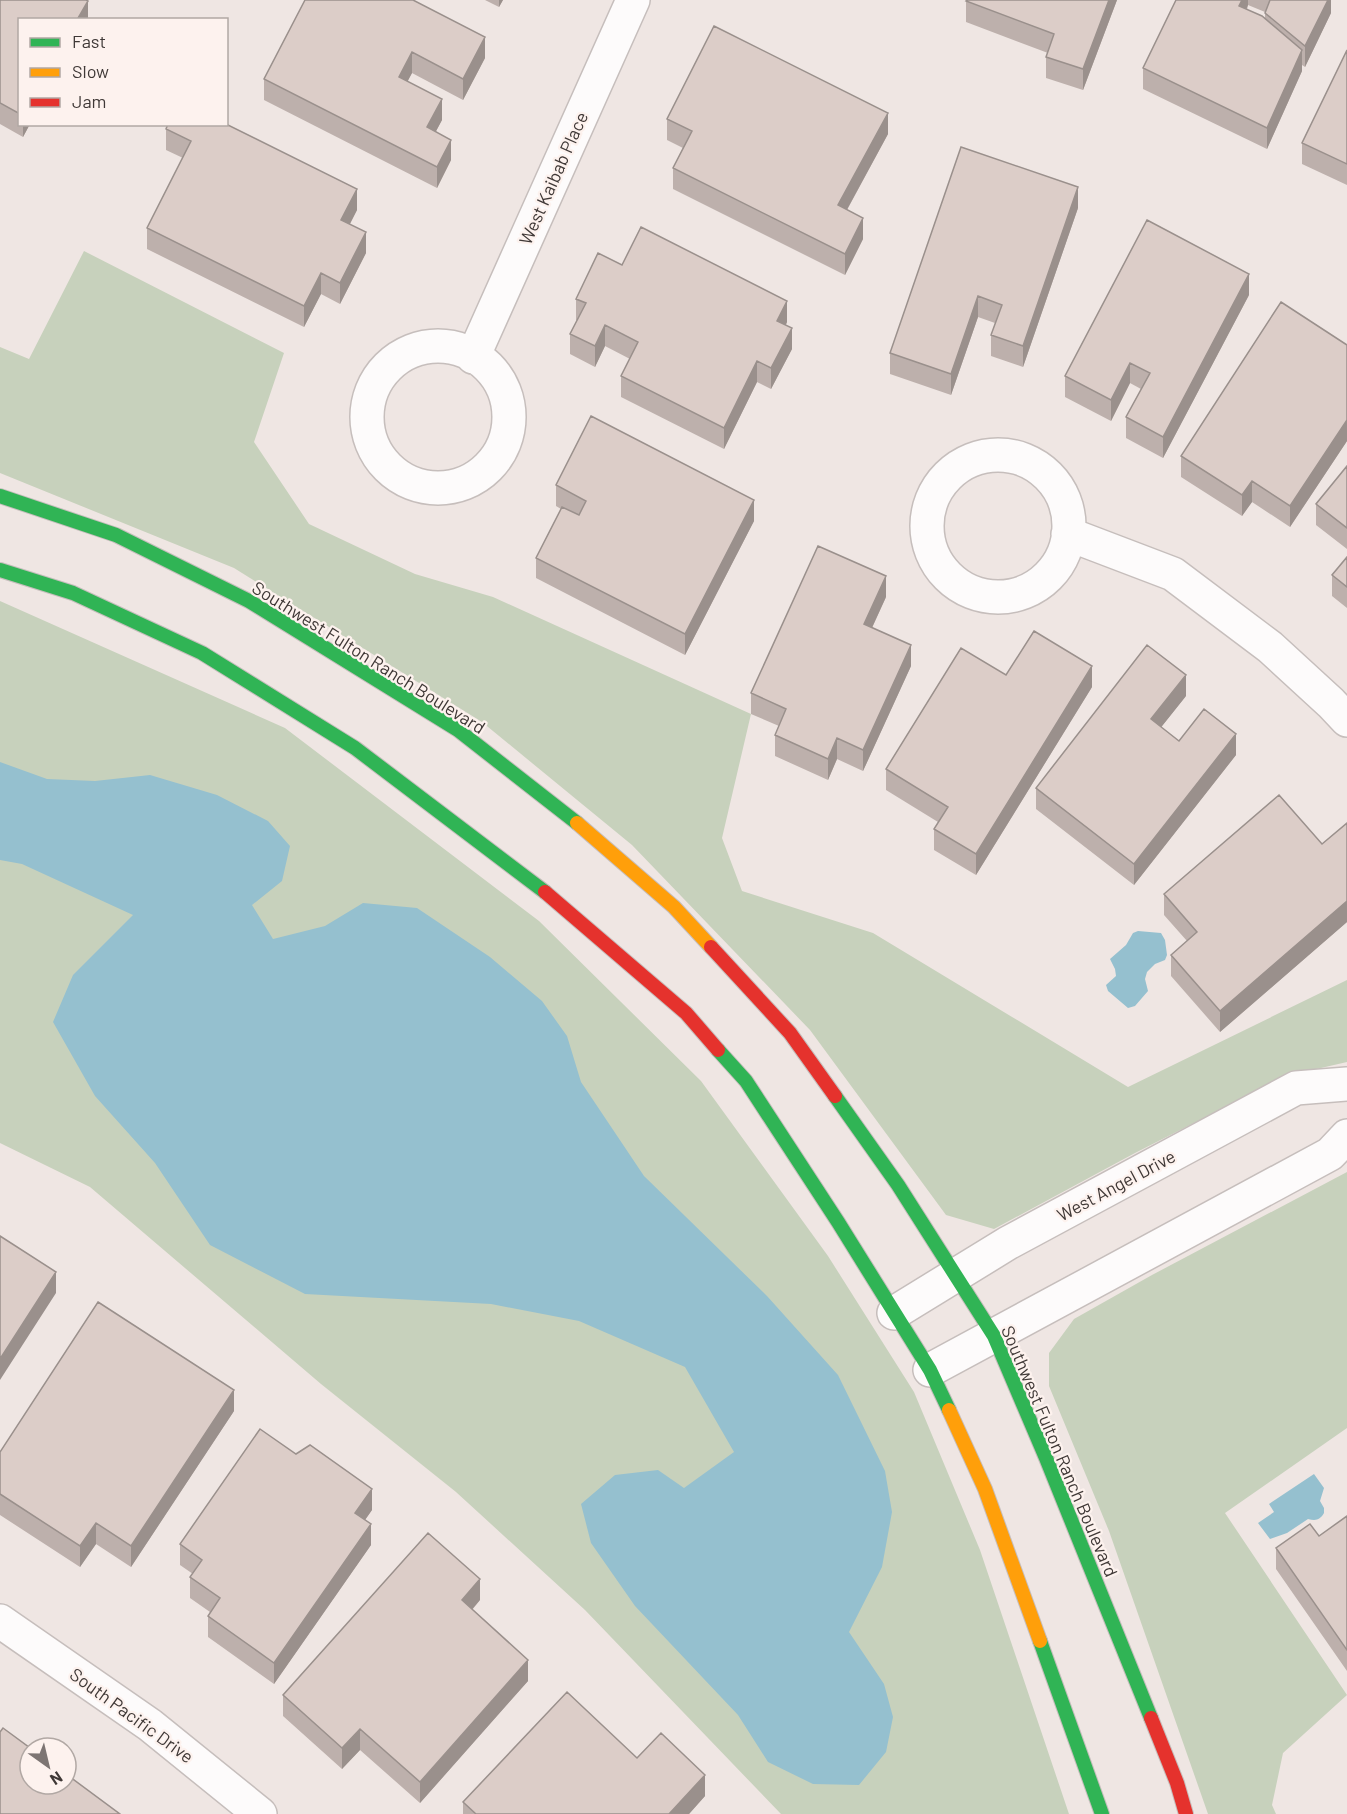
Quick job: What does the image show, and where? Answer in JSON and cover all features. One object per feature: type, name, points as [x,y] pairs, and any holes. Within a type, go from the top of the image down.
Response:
[{"type":"street","name":"West Kaibab Place","points":[[473,357],[633,0]]},
{"type":"street","points":[[436,346],[460,349],[473,357],[482,361],[497,376],[506,397],[509,418],[506,440],[495,459],[480,474],[460,485],[439,488],[414,484],[393,472],[376,454],[368,431],[367,406],[375,383],[391,364],[412,351],[436,346]]},
{"type":"street","points":[[996,454],[1020,458],[1042,470],[1057,485],[1066,505],[1068,534],[1065,548],[1055,568],[1039,583],[1020,593],[998,596],[974,593],[953,581],[936,562],[928,539],[927,515],[935,492],[951,472],[972,459],[996,454]]},
{"type":"street","name":"Southwest Fulton Ranch Boulevard","points":[[0,496],[116,535],[249,602],[458,730],[582,827],[674,907],[790,1033],[898,1185],[993,1336],[1046,1458],[1177,1783],[1186,1814]]},
{"type":"street","points":[[1068,534],[1173,574],[1270,647],[1347,720]]},
{"type":"street","points":[[0,570],[74,593],[201,653],[355,748],[540,887],[686,1013],[746,1081],[838,1222],[930,1370],[986,1489],[1102,1814]]},
{"type":"street","name":"West Angel Drive","points":[[894,1313],[1008,1243],[1296,1088],[1347,1084]]},
{"type":"street","points":[[930,1370],[1330,1154],[1347,1137]]},
{"type":"street","name":"South Pacific Drive","points":[[0,1621],[150,1725],[260,1814]]},
{"type":"green space","points":[[84,251],[284,353],[254,442],[309,524],[415,574],[493,597],[751,714],[722,838],[742,891],[873,933],[1128,1087],[1347,980],[1347,1062],[1286,1076],[1135,1153],[994,1229],[946,1215],[810,1030],[632,845],[482,722],[234,568],[0,473],[0,347],[29,359]]},
{"type":"green space","points":[[0,601],[285,728],[539,921],[701,1081],[828,1256],[914,1392],[980,1550],[1069,1814],[781,1814],[585,1610],[456,1492],[321,1384],[90,1187],[0,1143]]},
{"type":"green space","points":[[1347,1172],[1347,1428],[1225,1513],[1347,1695],[1283,1753],[1272,1805],[1276,1814],[1208,1814],[1109,1531],[1049,1386],[1049,1353],[1074,1319]]},
{"type":"water","points":[[0,762],[47,779],[95,781],[150,775],[217,795],[268,821],[290,846],[282,881],[252,905],[273,939],[325,926],[363,903],[417,908],[490,957],[542,1001],[567,1036],[581,1082],[644,1176],[767,1296],[838,1375],[885,1471],[892,1512],[882,1567],[849,1632],[884,1684],[893,1717],[886,1752],[859,1785],[813,1784],[768,1762],[738,1715],[635,1606],[591,1543],[581,1504],[615,1475],[658,1470],[684,1488],[734,1452],[685,1367],[579,1321],[491,1304],[305,1294],[210,1245],[155,1163],[95,1096],[53,1022],[73,975],[133,915],[22,864],[0,860]]},
{"type":"water","points":[[1138,931],[1161,933],[1165,940],[1167,955],[1165,960],[1155,964],[1147,972],[1145,979],[1148,991],[1135,1006],[1128,1008],[1108,991],[1106,985],[1116,976],[1110,959],[1126,945],[1133,933]]},
{"type":"water","points":[[1314,1474],[1324,1488],[1320,1501],[1324,1513],[1318,1519],[1308,1519],[1287,1533],[1270,1539],[1258,1523],[1274,1512],[1269,1504]]},
{"type":"building","points":[[0,0],[88,1],[78,18],[18,18],[18,113],[0,103]]},
{"type":"building","points":[[305,0],[413,0],[485,37],[463,79],[412,52],[399,77],[442,99],[427,127],[451,140],[437,167],[264,79]]},
{"type":"building","points":[[967,0],[1109,0],[1083,69],[1046,57],[1054,34]]},
{"type":"building","points":[[1176,0],[1242,0],[1239,6],[1262,16],[1302,50],[1267,128],[1143,68]]},
{"type":"building","points":[[1270,0],[1328,0],[1305,46],[1265,13]]},
{"type":"building","points":[[714,26],[888,113],[838,205],[863,218],[845,254],[673,168],[692,131],[667,119]]},
{"type":"building","points":[[1347,50],[1347,164],[1302,143]]},
{"type":"building","points":[[228,125],[357,189],[341,220],[366,232],[340,283],[321,273],[304,306],[147,228],[191,141],[166,129],[167,126]]},
{"type":"building","points":[[961,147],[1078,187],[1023,346],[991,335],[1002,305],[978,296],[951,374],[890,353]]},
{"type":"building","points":[[1147,220],[1249,274],[1163,437],[1126,417],[1150,373],[1130,363],[1111,400],[1065,376]]},
{"type":"building","points":[[641,227],[787,301],[777,321],[792,328],[771,368],[757,361],[724,428],[621,376],[638,342],[605,325],[595,346],[570,334],[586,303],[576,299],[598,253],[622,265]]},
{"type":"building","points":[[1281,302],[1347,345],[1347,420],[1290,506],[1252,481],[1242,495],[1181,456]]},
{"type":"building","points":[[591,416],[754,500],[685,634],[536,558],[562,507],[579,515],[586,501],[556,485]]},
{"type":"building","points":[[1347,466],[1347,528],[1316,504]]},
{"type":"building","points":[[818,546],[886,576],[864,624],[911,645],[863,750],[837,738],[828,759],[775,735],[786,709],[751,693]]},
{"type":"building","points":[[1347,557],[1347,587],[1332,575]]},
{"type":"building","points":[[1034,631],[1092,666],[976,854],[934,829],[948,807],[886,769],[961,648],[1006,675]]},
{"type":"building","points":[[1147,645],[1186,675],[1151,719],[1179,741],[1204,709],[1236,734],[1134,864],[1036,788]]},
{"type":"building","points":[[1279,795],[1322,844],[1347,823],[1347,901],[1220,1011],[1171,955],[1197,932],[1164,894]]},
{"type":"building","points":[[0,1236],[56,1272],[0,1359]]},
{"type":"building","points":[[98,1302],[234,1390],[131,1546],[96,1523],[80,1546],[0,1494],[0,1452]]},
{"type":"building","points":[[260,1429],[296,1454],[310,1445],[372,1489],[355,1513],[371,1524],[274,1663],[208,1616],[220,1598],[190,1577],[202,1560],[180,1544]]},
{"type":"building","points":[[1347,1516],[1347,1650],[1276,1548],[1310,1524],[1319,1536]]},
{"type":"building","points":[[428,1533],[480,1579],[462,1600],[528,1660],[420,1782],[360,1729],[342,1748],[283,1695]]},
{"type":"building","points":[[567,1692],[637,1758],[661,1733],[705,1775],[669,1814],[476,1814],[463,1802]]},
{"type":"building","points":[[3,1728],[18,1739],[18,1796],[78,1796],[78,1783],[120,1814],[0,1814],[0,1732]]},
{"type":"traffic: fast","points":[[0,496],[116,535],[249,601],[458,730],[577,823]]},
{"type":"traffic: fast","points":[[0,570],[73,593],[202,653],[355,748],[545,892]]},
{"type":"traffic: fast","points":[[718,1050],[746,1081],[838,1222],[930,1370],[949,1410]]},
{"type":"traffic: fast","points":[[835,1096],[898,1185],[994,1336],[1151,1718]]},
{"type":"traffic: fast","points":[[1040,1641],[1102,1814]]},
{"type":"traffic: slow","points":[[577,823],[674,907],[711,947]]},
{"type":"traffic: slow","points":[[949,1410],[985,1489],[1040,1641]]},
{"type":"traffic: jam","points":[[545,892],[686,1013],[718,1050]]},
{"type":"traffic: jam","points":[[711,947],[790,1033],[835,1096]]},
{"type":"traffic: jam","points":[[1151,1718],[1177,1783],[1186,1814]]}]
